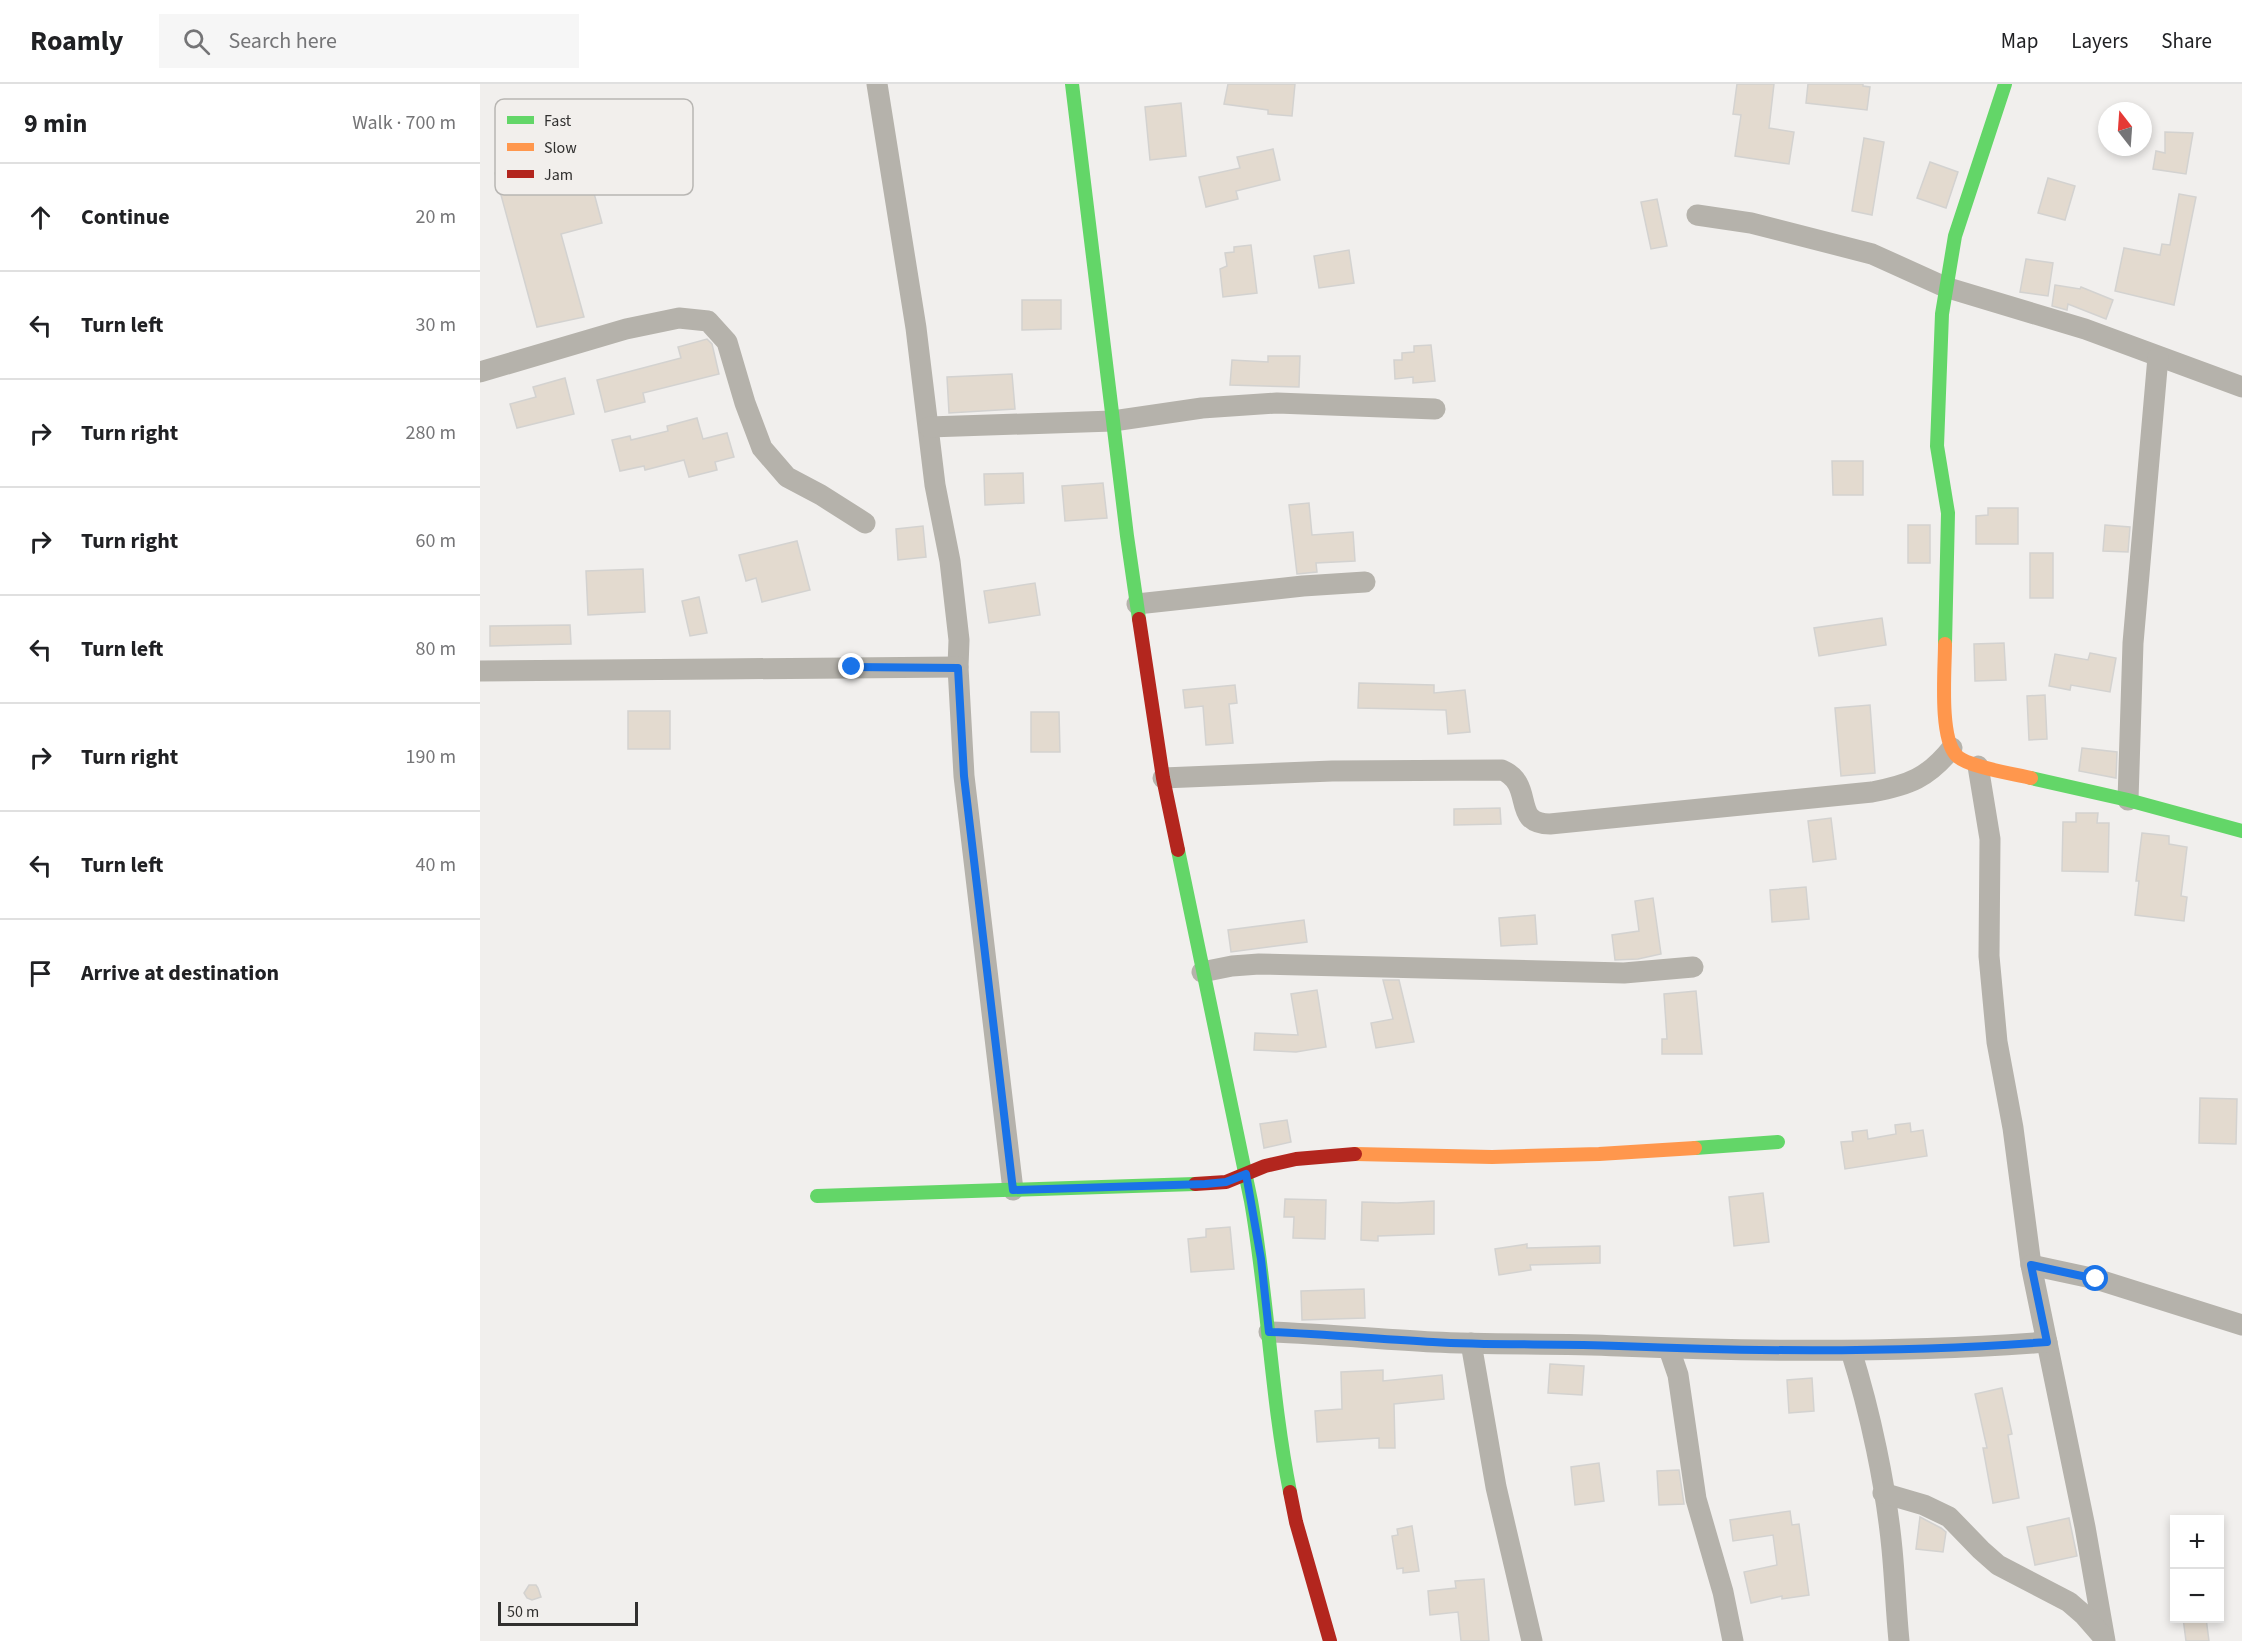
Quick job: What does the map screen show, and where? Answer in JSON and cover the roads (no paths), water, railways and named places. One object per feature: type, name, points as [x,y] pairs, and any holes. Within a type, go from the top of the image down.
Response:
[{"type":"street","points":[[877,84],[929,427],[935,485],[952,572],[960,640],[958,668],[964,776],[1013,1190]]},
{"type":"street","points":[[1072,84],[1113,421],[1163,778],[1246,1174],[1261,1259],[1285,1469],[1296,1522],[1330,1641]]},
{"type":"street","points":[[2005,84],[1955,236],[1945,287],[1937,406],[1937,446],[1948,513],[1944,705],[1948,740],[1956,756],[1978,766],[2128,800],[2242,831]]},
{"type":"street","points":[[1697,215],[1751,223],[1872,254],[1945,287],[2085,329],[2242,387]]},
{"type":"street","points":[[480,372],[626,329],[679,318],[708,321],[727,342],[745,403],[762,448],[787,477],[865,523]]},
{"type":"street","points":[[2128,800],[2133,643],[2158,357]]},
{"type":"street","points":[[929,427],[1113,421],[1202,408],[1277,403],[1435,409]]},
{"type":"street","points":[[1137,604],[1292,587],[1365,582]]},
{"type":"street","points":[[480,671],[809,667],[958,668]]},
{"type":"street","points":[[1163,778],[1332,771],[1502,770],[1518,782],[1529,818],[1537,824],[1550,824],[1872,792],[1915,781],[1938,765],[1952,748]]},
{"type":"street","points":[[1978,766],[1989,839],[1989,956],[1997,1042],[2013,1128],[2031,1265],[2085,1527],[2105,1640]]},
{"type":"street","points":[[1202,972],[1259,964],[1624,973],[1693,967]]},
{"type":"street","points":[[817,1196],[1205,1184],[1226,1182],[1265,1166],[1296,1159],[1349,1154],[1492,1156],[1599,1154],[1778,1142]]},
{"type":"street","points":[[2031,1265],[2096,1279],[2242,1325]]},
{"type":"street","points":[[1269,1332],[1471,1343],[1669,1349],[1851,1351],[2047,1342]]},
{"type":"street","points":[[1471,1343],[1496,1486],[1532,1641]]},
{"type":"street","points":[[1669,1349],[1678,1375],[1696,1499],[1723,1592],[1733,1641]]},
{"type":"street","points":[[1851,1351],[1869,1417],[1892,1546],[1899,1641]]},
{"type":"street","points":[[1883,1493],[1924,1505],[1949,1517],[1981,1551],[1998,1564],[2069,1602],[2084,1615],[2105,1640]]}]
